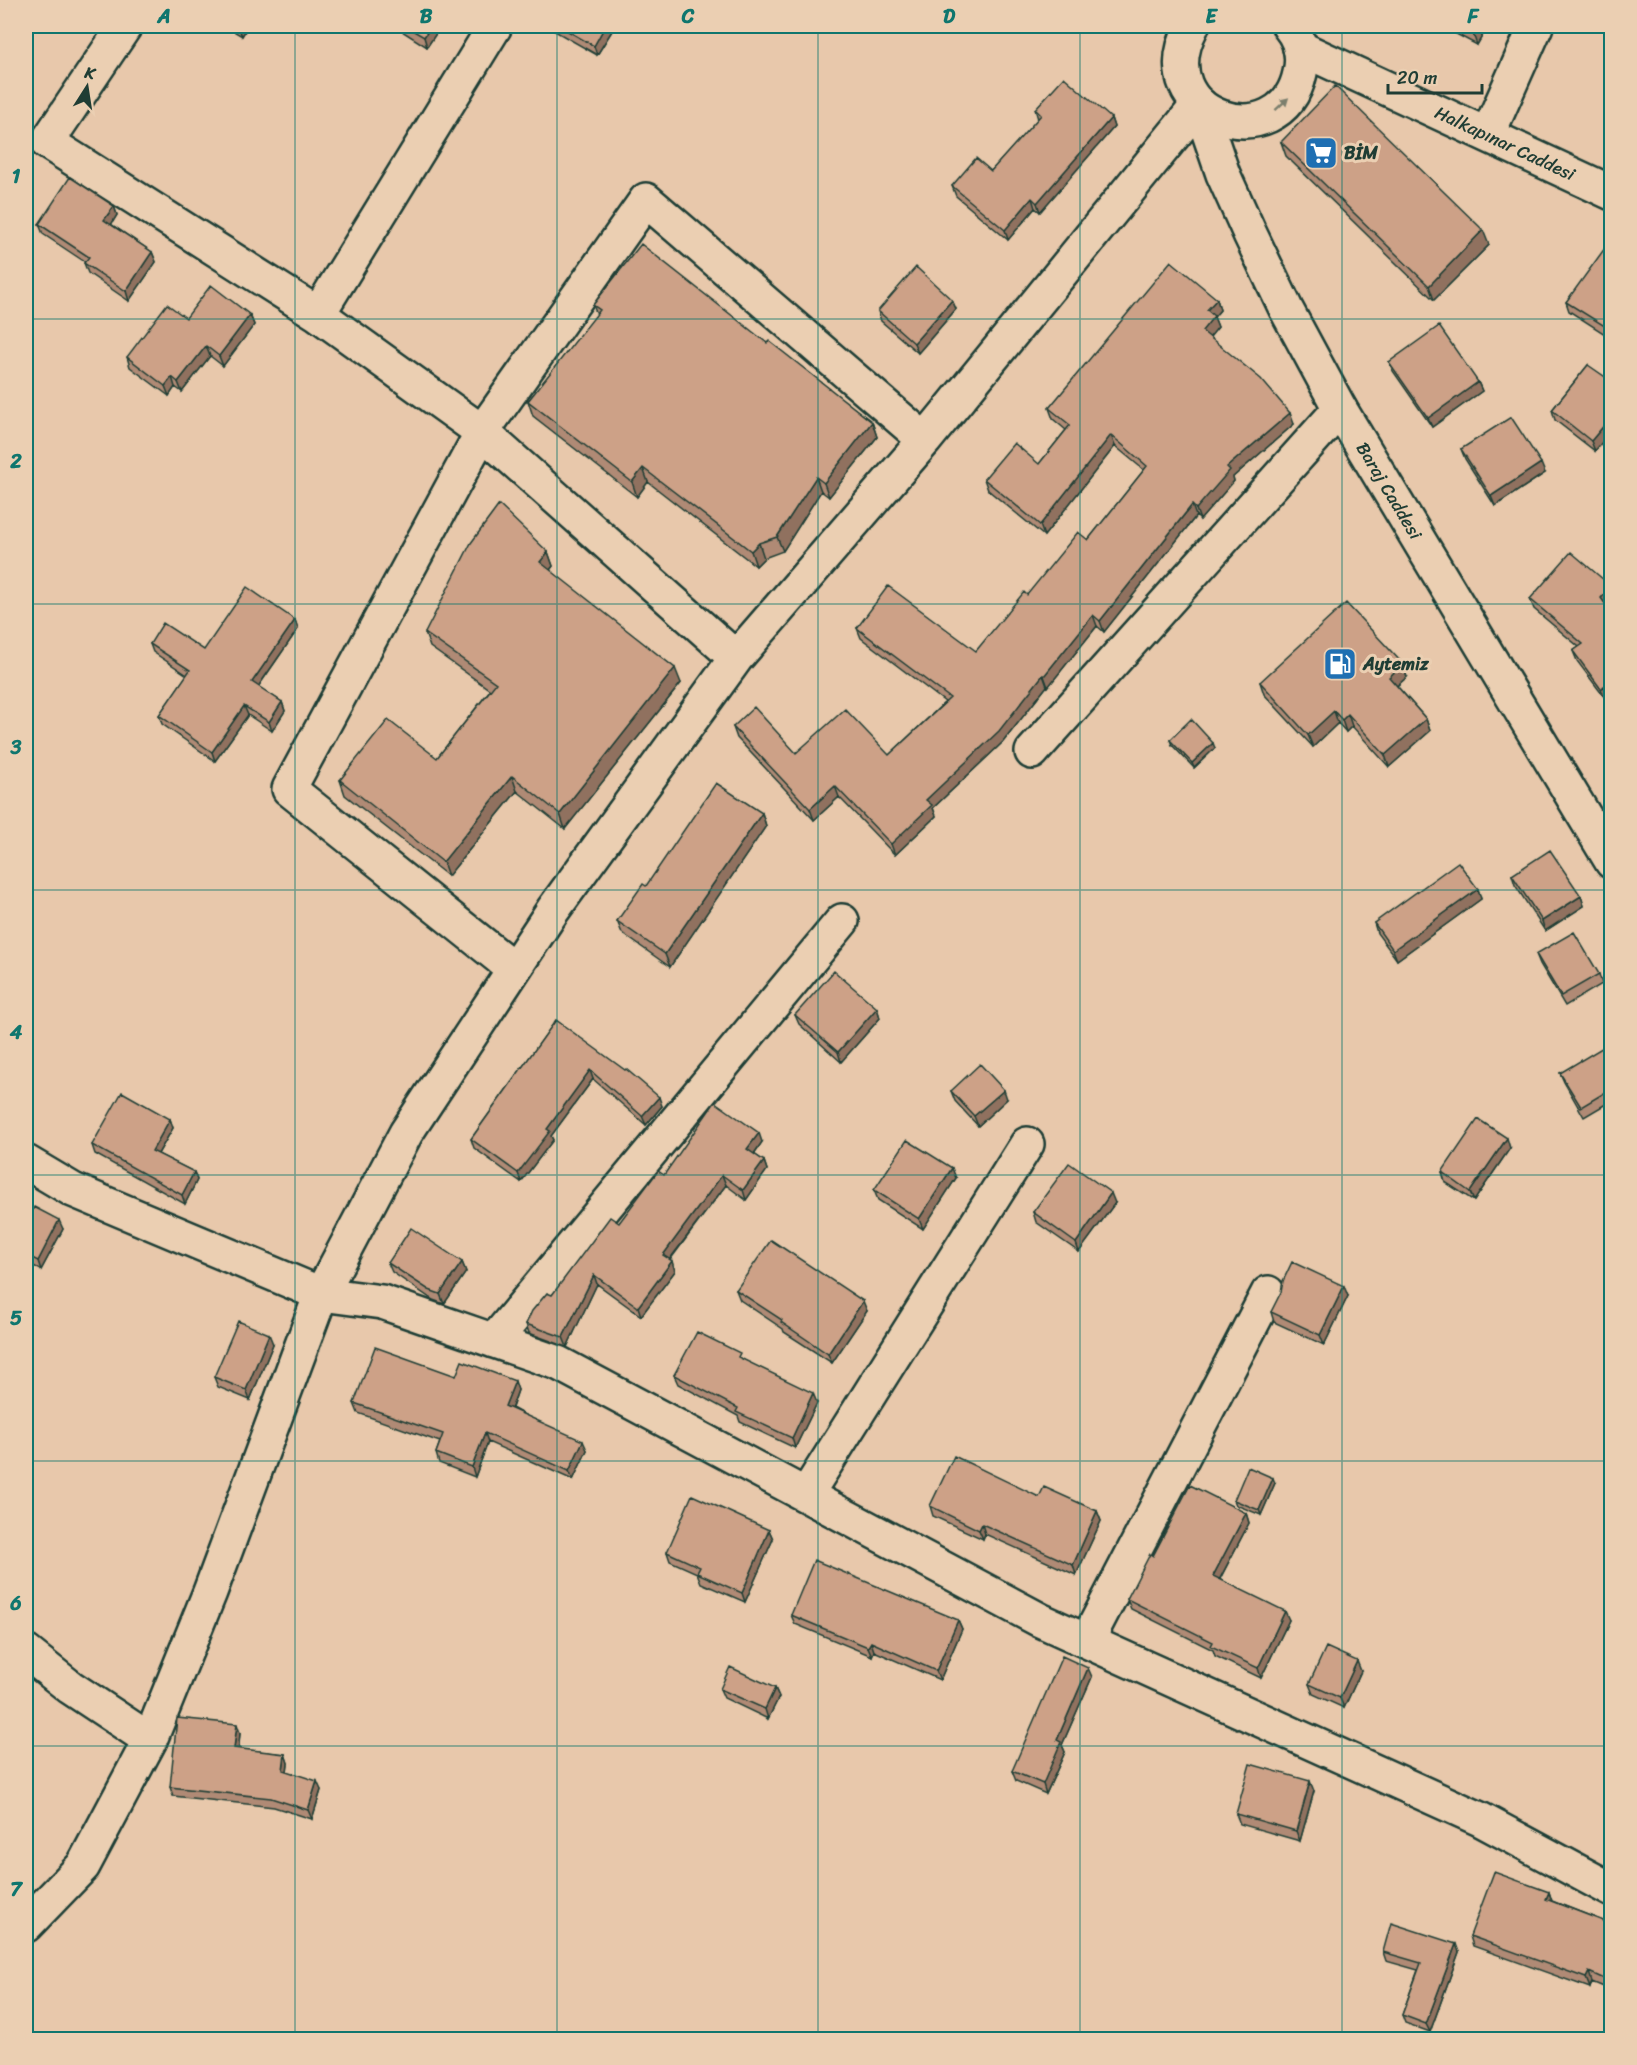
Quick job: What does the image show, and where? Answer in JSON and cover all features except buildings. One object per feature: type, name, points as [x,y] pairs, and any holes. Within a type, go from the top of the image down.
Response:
[{"type":"street","points":[[124,26],[47,142],[318,314],[482,432],[736,658]]},
{"type":"street","points":[[318,314],[495,26]]},
{"type":"street","name":"Baraj Caddesi","points":[[1162,26],[1188,91],[1199,104],[1223,174],[1286,309],[1340,409],[1611,862]]},
{"type":"street","points":[[1182,75],[1181,58],[1184,41],[1192,26]]},
{"type":"street","points":[[1488,134],[1536,26]]},
{"type":"street","points":[[26,1924],[83,1866],[150,1740],[210,1592],[321,1294],[406,1133],[553,910],[736,658],[925,440],[1199,104],[1213,115],[1246,122],[1263,118],[1278,109],[1290,97],[1298,82],[1302,65],[1295,37]]},
{"type":"street","name":"Halkapınar Caddesi","points":[[1295,37],[1611,193]]},
{"type":"street","points":[[514,969],[290,789],[482,432],[646,200],[925,440]]},
{"type":"street","points":[[1032,752],[1340,409]]},
{"type":"street","points":[[494,1341],[842,921]]},
{"type":"street","points":[[806,1495],[1027,1144]]},
{"type":"street","points":[[26,1162],[73,1190],[321,1294],[382,1302],[558,1363],[1040,1620],[1480,1819],[1611,1890]]},
{"type":"street","points":[[1087,1641],[1268,1293]]},
{"type":"street","points":[[26,1652],[70,1687],[150,1740]]},
{"type":"place","name":"BİM","points":[[1321,153]]},
{"type":"place","name":"Aytemiz","points":[[1340,664]]}]
